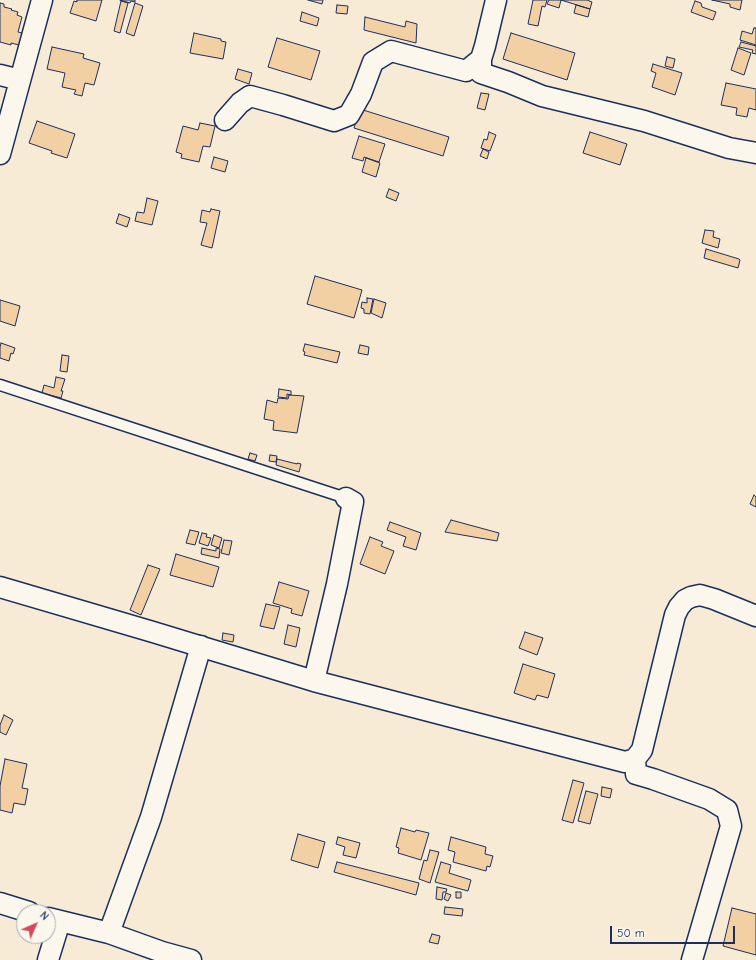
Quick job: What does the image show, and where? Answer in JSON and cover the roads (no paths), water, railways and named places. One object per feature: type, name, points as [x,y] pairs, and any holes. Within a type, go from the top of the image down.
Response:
[{"type":"street","points":[[0,154],[42,0]]},
{"type":"street","points":[[496,0],[486,46],[481,59],[481,73],[542,96],[644,121],[729,148],[756,153]]},
{"type":"street","points":[[225,120],[240,103],[250,96],[334,121],[349,115],[361,94],[373,62],[391,51],[466,71],[481,59]]},
{"type":"street","points":[[0,75],[20,80]]},
{"type":"street","points":[[314,681],[337,584],[353,502],[346,498]]},
{"type":"street","points":[[0,587],[314,681],[625,762],[635,759],[642,750],[675,615],[685,600],[700,596],[714,599],[756,616]]},
{"type":"street","points":[[109,933],[151,817],[201,646]]},
{"type":"street","points":[[635,759],[636,774],[709,799],[727,810],[731,826],[692,960]]},
{"type":"street","points":[[0,903],[16,908]]},
{"type":"street","points":[[56,920],[109,933],[162,952],[191,960]]},
{"type":"street","points":[[48,960],[50,944]]},
{"type":"lane","points":[[0,385],[346,498]]}]
